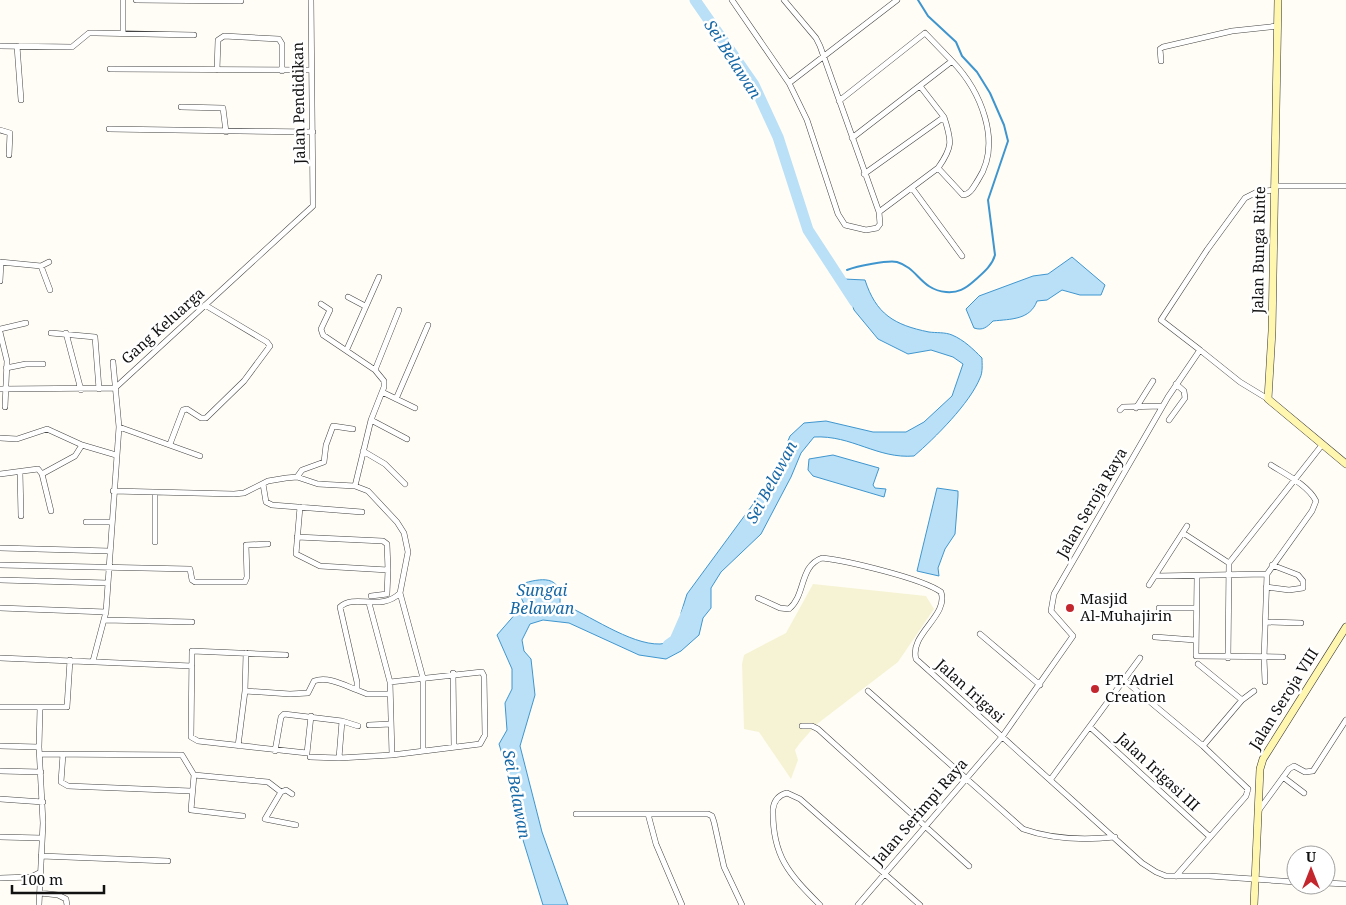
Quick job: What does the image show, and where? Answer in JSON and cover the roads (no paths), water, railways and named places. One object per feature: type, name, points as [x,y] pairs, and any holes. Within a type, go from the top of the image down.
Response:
[{"type":"street","points":[[122,32],[123,0]]},
{"type":"street","points":[[136,0],[241,1]]},
{"type":"street","name":"Jalan Pendidikan","points":[[311,0],[313,206]]},
{"type":"street","points":[[732,0],[789,83],[807,120],[838,214],[845,225],[873,230],[880,224],[879,212],[824,58],[816,38],[784,0]]},
{"type":"street","points":[[789,83],[824,58],[897,0]]},
{"type":"street","name":"Jalan Bunga Rinte","points":[[1268,399],[1278,0]]},
{"type":"street","points":[[1160,61],[1160,49],[1168,45],[1232,31],[1278,26]]},
{"type":"street","points":[[0,46],[72,47],[89,33],[122,32],[194,35]]},
{"type":"street","points":[[839,100],[925,33],[963,72],[984,114],[990,140],[988,158],[981,176],[967,195],[957,191],[938,168]]},
{"type":"street","points":[[217,70],[218,40],[219,37],[224,36],[279,39],[282,44],[282,71]]},
{"type":"street","points":[[17,46],[21,100]]},
{"type":"street","points":[[852,138],[952,61]]},
{"type":"street","points":[[110,69],[311,70]]},
{"type":"street","points":[[879,212],[938,168],[951,148],[950,135],[944,117],[920,86]]},
{"type":"street","points":[[181,107],[223,108],[226,132]]},
{"type":"street","points":[[864,174],[944,117]]},
{"type":"street","points":[[109,129],[313,132]]},
{"type":"street","points":[[0,130],[10,133],[9,155]]},
{"type":"street","points":[[1346,186],[1274,188],[1249,194],[1207,250],[1162,320],[1240,382],[1268,399],[1346,464]]},
{"type":"street","points":[[912,188],[962,256]]},
{"type":"street","name":"Gang Keluarga","points":[[115,388],[313,206]]},
{"type":"street","points":[[0,280],[0,262],[41,266],[49,262]]},
{"type":"street","points":[[41,266],[50,290]]},
{"type":"street","points":[[347,349],[364,306],[379,277]]},
{"type":"street","points":[[348,298],[364,306]]},
{"type":"street","points":[[321,304],[328,307],[330,314],[320,332],[347,349],[365,365],[375,370],[384,381],[362,451],[355,486]]},
{"type":"street","points":[[170,444],[183,410],[187,408],[201,418],[206,418],[244,381],[270,346],[267,342],[205,305]]},
{"type":"street","points":[[375,370],[400,310]]},
{"type":"street","points":[[5,407],[2,389],[6,368],[6,350],[0,331],[26,323]]},
{"type":"street","points":[[396,399],[428,325]]},
{"type":"street","points":[[51,333],[96,337],[99,390]]},
{"type":"street","points":[[66,333],[82,390]]},
{"type":"street","name":"Jalan Seroja Raya","points":[[1002,737],[1073,636],[1051,611],[1054,594],[1162,406],[1200,350]]},
{"type":"street","points":[[93,661],[106,612],[119,427],[113,362]]},
{"type":"street","points":[[6,368],[26,364],[43,364]]},
{"type":"street","points":[[1136,408],[1153,381]]},
{"type":"street","points":[[1169,420],[1184,398],[1184,391],[1176,384]]},
{"type":"street","points":[[2,389],[99,390],[115,388]]},
{"type":"street","points":[[382,392],[415,408]]},
{"type":"street","points":[[1120,410],[1123,407],[1162,406]]},
{"type":"street","points":[[371,420],[407,440]]},
{"type":"street","points":[[297,477],[302,470],[323,463],[330,429],[333,426],[353,429]]},
{"type":"street","points":[[119,427],[200,456]]},
{"type":"street","points":[[0,438],[16,439],[47,429],[82,445],[116,454]]},
{"type":"street","points":[[42,474],[75,456],[82,445]]},
{"type":"street","points":[[1228,658],[1229,563],[1293,479],[1322,445]]},
{"type":"street","points":[[362,451],[385,464],[405,484]]},
{"type":"street","points":[[1265,682],[1267,574],[1315,505],[1314,497],[1293,479],[1271,465]]},
{"type":"street","points":[[0,474],[40,469],[51,511]]},
{"type":"street","points":[[20,472],[21,516]]},
{"type":"street","points":[[113,491],[234,494],[278,479],[297,477],[318,484],[355,486],[368,491],[397,522],[404,533],[408,552],[400,593],[423,678],[422,751]]},
{"type":"street","points":[[263,484],[267,504],[362,512]]},
{"type":"street","points":[[154,493],[155,542]]},
{"type":"street","points":[[300,507],[296,554],[310,563],[320,566],[388,570]]},
{"type":"street","points":[[86,522],[111,522]]},
{"type":"street","points":[[1149,585],[1187,526]]},
{"type":"street","points":[[1183,533],[1229,563]]},
{"type":"street","points":[[297,537],[383,540],[387,544],[387,594],[371,596]]},
{"type":"street","points":[[0,565],[190,569],[192,580],[195,582],[245,582],[248,577],[246,544],[268,544]]},
{"type":"street","points":[[0,548],[110,551]]},
{"type":"street","name":"Jalan Irigasi","points":[[758,598],[789,610],[794,605],[808,569],[814,561],[822,558],[917,580],[934,587],[941,592],[942,604],[915,647],[916,658],[1151,870],[1166,876],[1209,876],[1286,882]]},
{"type":"street","points":[[1266,587],[1289,590],[1303,588],[1303,581],[1298,575],[1272,565]]},
{"type":"street","points":[[1156,576],[1267,574]]},
{"type":"street","points":[[1197,576],[1196,656],[1228,658],[1283,657]]},
{"type":"street","points":[[0,580],[108,583]]},
{"type":"street","points":[[357,690],[357,682],[340,607],[349,603],[369,604],[388,602],[400,593]]},
{"type":"street","points":[[369,604],[390,682],[392,755]]},
{"type":"street","points":[[0,608],[106,612]]},
{"type":"street","points":[[1159,608],[1196,608]]},
{"type":"street","points":[[105,620],[192,622]]},
{"type":"street","points":[[1266,622],[1301,623]]},
{"type":"street","name":"Jalan Seroja VIII","points":[[1254,905],[1262,759],[1346,627]]},
{"type":"street","points":[[980,634],[1040,684]]},
{"type":"street","points":[[1155,638],[1195,640]]},
{"type":"street","points":[[286,655],[194,650],[192,666],[192,737],[198,741],[307,753],[311,716]]},
{"type":"street","points":[[238,746],[245,691],[246,653]]},
{"type":"street","points":[[0,658],[192,666]]},
{"type":"street","points":[[1052,779],[1140,658]]},
{"type":"street","points":[[0,707],[67,707],[70,660]]},
{"type":"street","points":[[1198,664],[1242,700]]},
{"type":"street","points":[[310,757],[339,758],[392,755],[480,744],[485,735],[483,674],[478,670],[390,682]]},
{"type":"street","points":[[453,673],[454,747]]},
{"type":"street","points":[[245,691],[290,694],[308,693],[314,681],[320,679],[336,681],[367,694],[390,694]]},
{"type":"street","points":[[1124,680],[1203,746],[1248,789]]},
{"type":"street","points":[[868,691],[967,777],[992,804],[1023,829],[1049,836],[1101,839],[1115,837]]},
{"type":"street","points":[[1203,746],[1242,700],[1254,691]]},
{"type":"street","points":[[39,905],[43,802],[40,708]]},
{"type":"street","points":[[275,750],[281,717],[284,714],[342,721],[358,726]]},
{"type":"street","points":[[1258,810],[1283,777],[1294,766],[1305,772],[1313,771],[1346,720]]},
{"type":"street","points":[[339,758],[342,721]]},
{"type":"street","points":[[369,724],[391,724]]},
{"type":"street","points":[[802,726],[812,726],[818,729],[969,866]]},
{"type":"street","name":"Jalan Irigasi III","points":[[1090,727],[1210,836]]},
{"type":"street","name":"Jalan Serimpi Raya","points":[[858,905],[1002,737]]},
{"type":"street","points":[[0,746],[40,748]]},
{"type":"street","points":[[40,754],[180,755],[194,775],[190,808],[193,811],[243,816]]},
{"type":"street","points":[[63,754],[61,782],[64,784],[192,791]]},
{"type":"street","points":[[0,771],[42,772]]},
{"type":"street","points":[[194,775],[268,782],[278,789],[286,790],[292,794]]},
{"type":"street","points":[[1283,777],[1304,793]]},
{"type":"street","points":[[1248,789],[1259,787]]},
{"type":"street","points":[[278,789],[265,819],[296,825]]},
{"type":"street","points":[[1176,876],[1246,796],[1248,789]]},
{"type":"street","points":[[820,905],[790,875],[775,844],[773,809],[781,795],[787,793],[800,798],[920,905]]},
{"type":"street","points":[[0,799],[43,802]]},
{"type":"street","points":[[576,814],[704,813],[712,816],[724,867],[742,905]]},
{"type":"street","points":[[648,814],[656,844],[682,905]]},
{"type":"street","points":[[0,837],[42,838]]},
{"type":"street","points":[[41,856],[168,861]]},
{"type":"street","points":[[0,878],[31,876],[39,873]]},
{"type":"street","points":[[40,893],[58,895],[66,899],[67,905]]},
{"type":"water","points":[[1072,257],[1105,285],[1101,295],[1080,295],[1062,290],[1047,300],[1037,301],[1030,312],[1025,315],[1013,319],[993,321],[982,329],[974,328],[966,309],[979,296],[1033,276],[1048,274]]},
{"type":"water","name":"Sungai Belawan","points":[[844,279],[865,280],[869,292],[881,310],[896,321],[906,326],[929,332],[949,334],[964,342],[982,358],[980,378],[960,409],[932,440],[914,456],[888,454],[828,437],[814,437],[801,453],[791,477],[761,534],[721,572],[711,588],[711,608],[703,618],[699,635],[681,651],[666,659],[639,655],[569,623],[543,620],[530,624],[522,640],[524,651],[531,659],[535,695],[520,746],[542,832],[568,905],[543,905],[523,840],[516,800],[499,744],[507,730],[505,703],[512,689],[512,669],[497,635],[524,604],[520,595],[521,584],[536,580],[549,580],[558,587],[560,603],[636,640],[663,644],[675,640],[684,624],[681,613],[687,594],[773,477],[790,436],[804,423],[826,421],[873,432],[906,432],[924,422],[952,396],[963,364],[953,357],[931,350],[908,354],[878,339],[854,310]]},
{"type":"water","points":[[833,455],[879,468],[873,485],[875,488],[886,489],[884,497],[813,476],[808,470],[809,459]]},
{"type":"water","points":[[937,488],[958,491],[955,534],[945,549],[938,568],[939,576],[917,571]]},
{"type":"waterway","name":"Sei Belawan","points":[[695,0],[754,85],[778,137],[808,230],[855,302]]},
{"type":"waterway","points":[[847,270],[872,264],[897,262],[910,269],[931,287],[946,292],[954,292],[971,284],[994,259],[988,200],[1008,141],[1004,125],[990,93],[977,72],[962,56],[956,42],[928,16],[918,0]]},
{"type":"waterway","name":"Sei Belawan","points":[[668,645],[675,640],[689,608]]},
{"type":"place","name":"Masjid Al-Muhajirin","points":[[1070,608]]},
{"type":"place","name":"PT. Adriel Creation","points":[[1095,689]]}]
